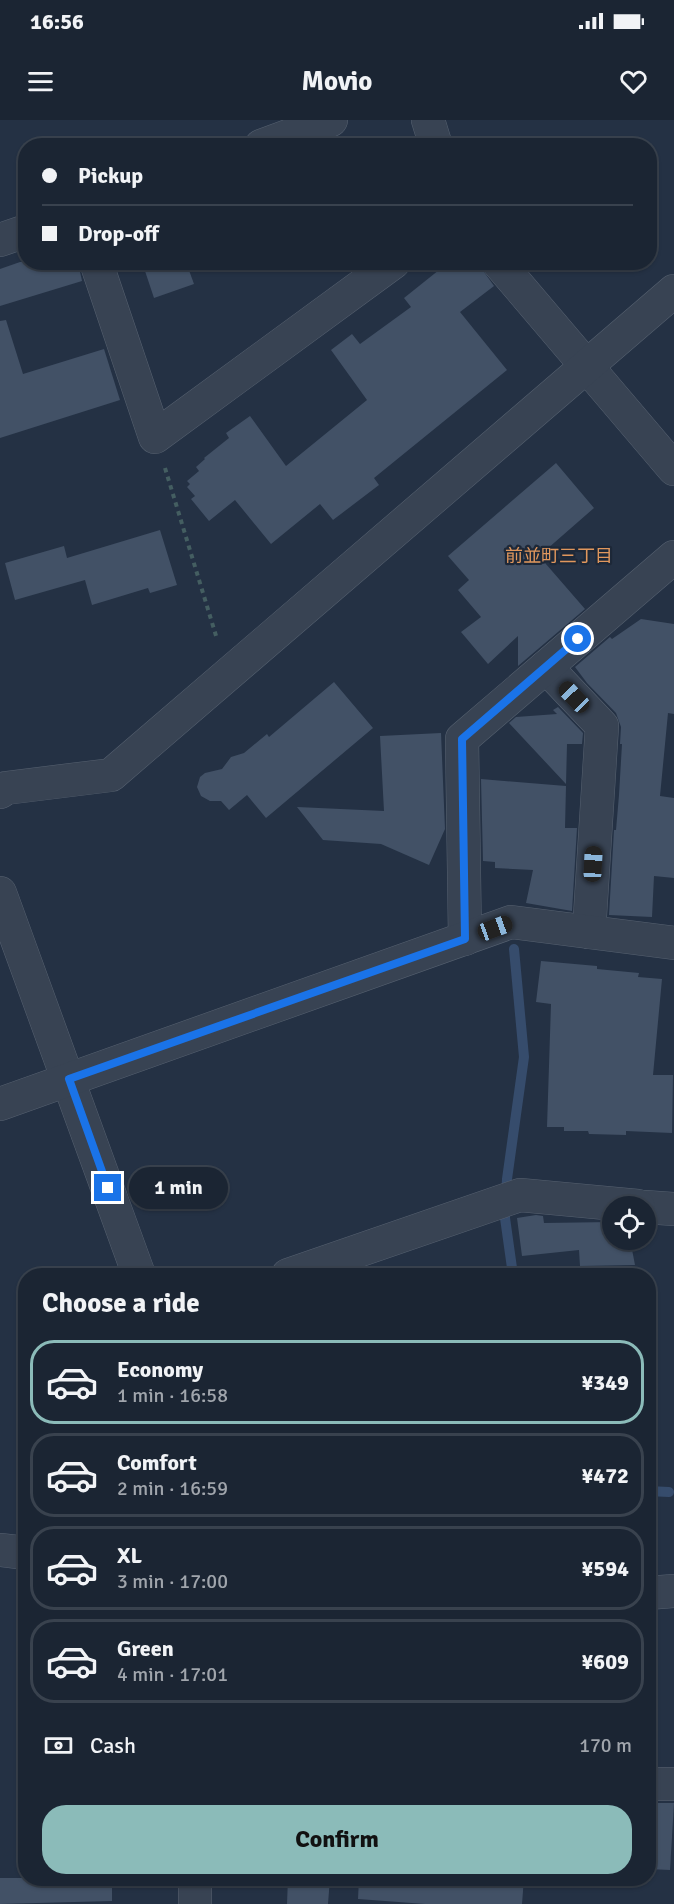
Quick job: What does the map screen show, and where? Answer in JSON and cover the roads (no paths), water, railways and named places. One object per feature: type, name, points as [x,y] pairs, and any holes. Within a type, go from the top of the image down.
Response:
[{"type":"street","points":[[283,138],[331,120]]},
{"type":"street","points":[[428,120],[434,138]]},
{"type":"street","points":[[0,240],[18,234]]},
{"type":"street","points":[[99,270],[155,437],[383,270]]},
{"type":"street","points":[[505,270],[674,469]]},
{"type":"street","points":[[2,783],[111,776],[674,291]]},
{"type":"street","points":[[465,939],[462,739],[674,556]]},
{"type":"street","points":[[546,667],[602,726],[589,933]]},
{"type":"street","points":[[0,893],[136,1268]]},
{"type":"street","points":[[0,1104],[511,922],[674,944]]},
{"type":"street","points":[[308,1268],[520,1195],[602,1203]]},
{"type":"street","points":[[656,1208],[674,1209]]},
{"type":"street","points":[[0,1550],[18,1552]]},
{"type":"street","points":[[656,1592],[674,1591]]},
{"type":"street","points":[[656,1784],[674,1784]]},
{"type":"street","points":[[195,1886],[195,1904]]},
{"type":"waterway","points":[[512,1268],[505,1218],[507,1179],[524,1057],[514,949]]},
{"type":"waterway","points":[[656,1491],[669,1492]]},
{"type":"district","name":"前並町三丁目","points":[[559,556]]}]
